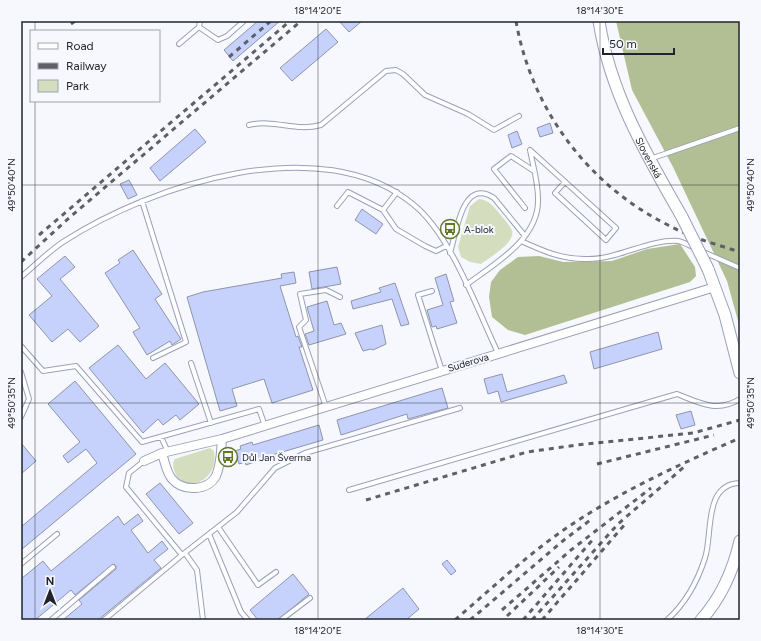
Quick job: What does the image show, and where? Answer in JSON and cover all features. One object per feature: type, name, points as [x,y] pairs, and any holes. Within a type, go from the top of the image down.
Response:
[{"type":"street","name":"Slovenská","points":[[599,21],[606,58],[618,92],[634,129],[649,160],[682,217],[708,269],[725,315],[739,370]]},
{"type":"street","name":"Suderova","points":[[144,461],[165,453],[222,439],[265,426],[442,370],[715,287]]},
{"type":"street","points":[[165,453],[168,472],[173,480],[185,487],[199,488],[210,483],[216,475],[221,456],[222,439]]},
{"type":"street","points":[[701,620],[718,598],[729,576],[740,541]]},
{"type":"lane","points":[[179,44],[198,27],[200,21]]},
{"type":"lane","points":[[198,27],[218,40],[226,36],[244,21]]},
{"type":"lane","points":[[249,125],[263,122],[308,128],[321,125],[386,71],[396,70],[403,74],[425,95],[468,114],[494,130],[519,116]]},
{"type":"lane","points":[[649,160],[740,128]]},
{"type":"lane","points":[[466,286],[521,241],[531,226],[538,207],[530,150],[616,228],[606,240],[554,193],[565,182]]},
{"type":"lane","points":[[525,208],[494,169],[511,156],[534,172]]},
{"type":"lane","points":[[21,277],[61,243],[98,222],[142,201],[170,190],[217,177],[284,168],[315,169],[358,176],[383,184],[397,192],[414,205],[427,218],[446,246],[498,353]]},
{"type":"lane","points":[[337,206],[348,192],[383,210],[396,229],[425,246],[436,251],[446,246]]},
{"type":"lane","points":[[383,210],[397,192]]},
{"type":"lane","points":[[450,254],[463,205],[468,198],[476,194],[487,194],[494,198],[525,236]]},
{"type":"lane","points":[[142,201],[186,342],[153,358]]},
{"type":"lane","points":[[521,241],[557,257],[588,260],[618,255],[661,241],[680,241],[740,268]]},
{"type":"lane","points":[[326,407],[299,326],[306,320],[300,294],[326,290],[340,297]]},
{"type":"lane","points":[[432,291],[418,295],[442,370]]},
{"type":"lane","points":[[21,346],[43,371],[76,366],[142,442],[259,409],[265,426]]},
{"type":"lane","points":[[191,364],[211,423]]},
{"type":"lane","points":[[21,372],[29,398],[21,417]]},
{"type":"lane","points":[[349,490],[677,394],[709,406],[732,404],[740,399]]},
{"type":"lane","points":[[104,620],[183,554],[237,512],[275,468],[306,453],[460,408]]},
{"type":"lane","points":[[161,437],[165,453]]},
{"type":"lane","points":[[144,461],[129,473],[126,487],[197,570],[203,620]]},
{"type":"lane","points":[[667,620],[689,596],[700,572],[708,545],[714,500],[724,488],[740,482]]},
{"type":"lane","points":[[218,527],[258,585],[276,572]]},
{"type":"lane","points":[[21,564],[57,534]]},
{"type":"lane","points":[[209,534],[241,612],[248,620]]},
{"type":"lane","points":[[50,620],[113,567]]},
{"type":"lane","points":[[281,620],[310,598]]},
{"type":"green space","points":[[616,21],[740,21],[740,328],[727,281],[673,167],[632,90]]},
{"type":"green space","points":[[479,199],[488,202],[495,208],[510,226],[512,231],[510,240],[506,245],[481,264],[470,262],[461,257],[458,247],[470,206]]},
{"type":"green space","points":[[680,244],[695,267],[696,276],[690,282],[525,335],[508,330],[492,317],[489,297],[491,282],[500,270],[518,257],[539,256],[563,262],[612,261],[647,249]]},
{"type":"green space","points":[[210,448],[214,451],[214,463],[210,473],[204,479],[196,483],[188,483],[181,480],[175,473],[173,463],[175,459]]},
{"type":"building","points":[[258,21],[280,21],[233,61],[224,50]]},
{"type":"building","points":[[339,21],[362,21],[349,32]]},
{"type":"building","points":[[326,29],[338,42],[292,81],[280,68]]},
{"type":"building","points":[[550,123],[553,133],[540,137],[537,128]]},
{"type":"building","points":[[195,129],[206,142],[160,181],[150,168]]},
{"type":"building","points":[[517,131],[522,144],[512,148],[508,135]]},
{"type":"building","points":[[129,180],[137,195],[128,199],[120,184]]},
{"type":"building","points":[[362,209],[383,224],[376,234],[355,220]]},
{"type":"building","points":[[133,250],[162,294],[155,299],[181,339],[172,345],[170,341],[147,355],[133,332],[140,328],[105,273],[120,263],[118,260]]},
{"type":"building","points":[[65,256],[75,267],[60,279],[99,326],[80,342],[68,329],[52,342],[29,315],[52,296],[37,279]]},
{"type":"building","points":[[337,267],[341,284],[312,289],[309,272]]},
{"type":"building","points":[[294,272],[296,283],[280,286],[296,337],[298,336],[302,347],[299,347],[313,390],[272,403],[264,379],[232,389],[237,406],[220,411],[187,297],[203,292],[282,278],[281,274]]},
{"type":"building","points":[[446,274],[454,301],[450,302],[457,323],[437,329],[436,326],[432,327],[427,310],[443,305],[435,278]]},
{"type":"building","points":[[395,283],[409,324],[401,326],[392,299],[353,309],[351,301],[381,292],[379,288]]},
{"type":"building","points":[[327,301],[334,325],[341,323],[346,334],[309,345],[305,334],[314,331],[307,307]]},
{"type":"building","points":[[382,325],[386,344],[373,350],[363,351],[355,333]]},
{"type":"building","points":[[658,332],[662,349],[594,369],[590,352]]},
{"type":"building","points":[[118,345],[146,379],[165,363],[199,404],[180,420],[176,415],[163,425],[158,419],[143,433],[89,368]]},
{"type":"building","points":[[502,374],[507,392],[564,375],[567,383],[501,402],[498,391],[488,394],[484,379]]},
{"type":"building","points":[[75,381],[136,454],[21,550],[21,527],[97,463],[86,449],[68,463],[63,456],[80,442],[48,404]]},
{"type":"building","points":[[442,388],[448,408],[408,419],[407,414],[341,435],[337,420]]},
{"type":"building","points":[[691,411],[695,425],[681,429],[676,415]]},
{"type":"building","points":[[319,425],[323,440],[262,458],[263,459],[246,465],[245,462],[239,464],[235,451],[241,449],[240,446],[252,442],[253,445]]},
{"type":"building","points":[[21,443],[36,461],[21,474]]},
{"type":"building","points":[[160,483],[193,523],[179,534],[146,494]]},
{"type":"building","points":[[138,514],[143,521],[131,530],[148,553],[162,541],[168,549],[154,560],[161,568],[98,620],[63,620],[82,604],[79,600],[116,569],[114,564],[75,595],[71,590],[35,620],[21,620],[21,579],[43,561],[51,571],[118,516],[124,525]]},
{"type":"building","points":[[447,560],[456,571],[451,575],[442,564]]},
{"type":"building","points":[[293,574],[309,594],[278,620],[258,620],[250,610]]},
{"type":"building","points":[[403,588],[419,609],[406,620],[364,620]]},
{"type":"railway","points":[[71,24],[75,21]]},
{"type":"railway","points":[[229,57],[271,21]]},
{"type":"railway","points":[[39,235],[290,21]]},
{"type":"railway","points":[[21,262],[70,217],[301,21]]},
{"type":"railway","points":[[516,21],[524,53],[535,84],[549,113],[567,140],[588,165],[611,188],[637,207],[666,224],[693,236],[740,252]]},
{"type":"railway","points":[[366,500],[527,452],[577,445],[693,433],[740,420]]},
{"type":"railway","points":[[597,464],[714,435]]},
{"type":"railway","points":[[455,620],[536,550],[565,529],[650,479],[740,438]]},
{"type":"railway","points":[[532,620],[618,524],[684,467]]},
{"type":"railway","points":[[502,610],[571,550],[651,488]]},
{"type":"railway","points":[[470,620],[564,540],[593,518]]},
{"type":"railway","points":[[542,620],[626,523]]},
{"type":"railway","points":[[523,620],[595,537]]},
{"type":"railway","points":[[507,616],[559,567]]},
{"type":"place","name":"A-blok","points":[[450,229]]},
{"type":"place","name":"Důl Jan Šverma","points":[[228,457]]}]
